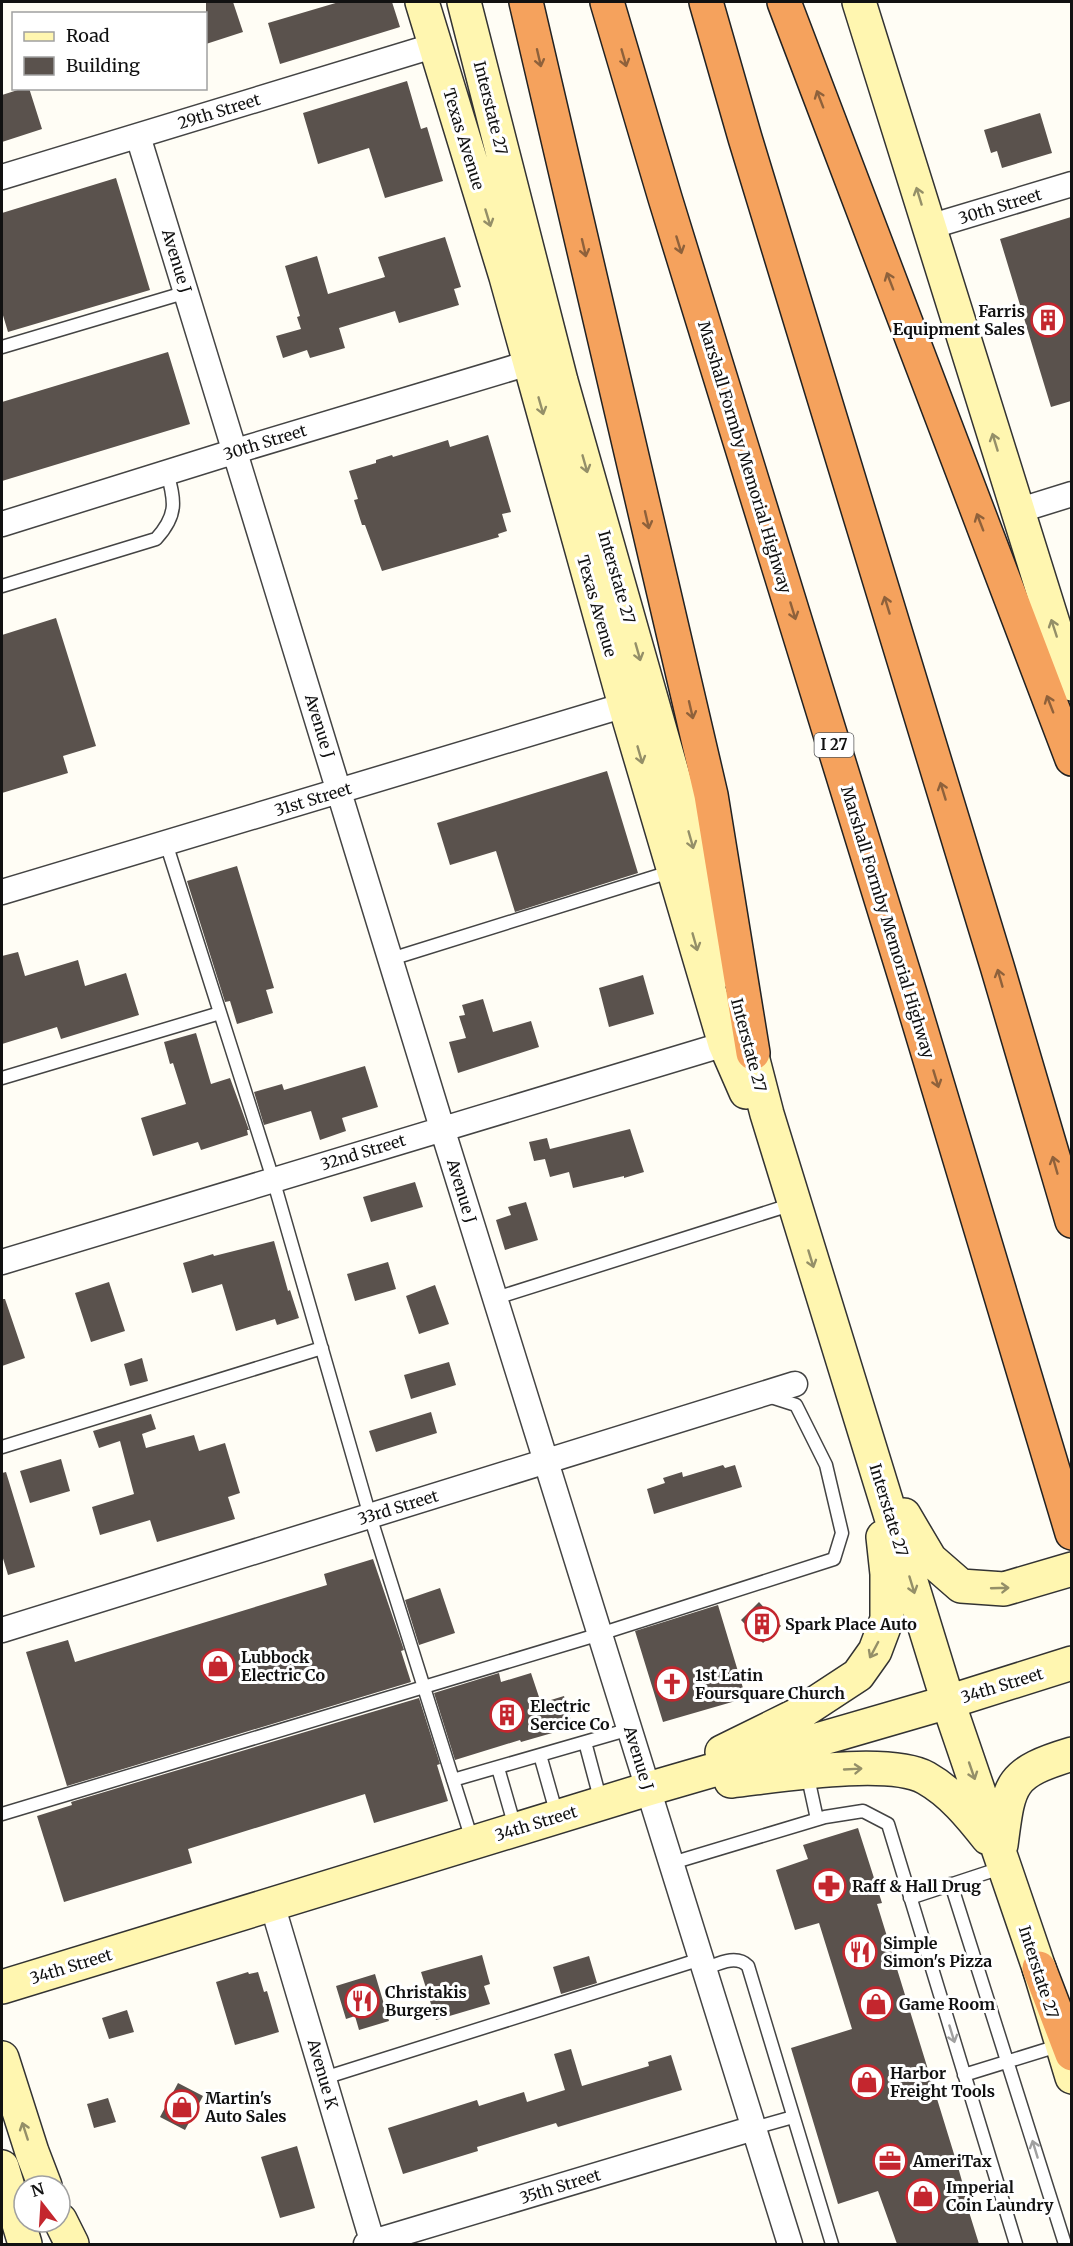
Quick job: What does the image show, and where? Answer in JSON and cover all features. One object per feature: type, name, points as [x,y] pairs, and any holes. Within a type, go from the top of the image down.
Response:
[{"type":"highway","points":[[526,2],[711,795],[739,1049]]},
{"type":"highway","name":"Marshall Formby Memorial Highway","points":[[607,2],[664,198],[910,992],[1071,1533]]},
{"type":"highway","points":[[706,2],[745,138],[997,966],[1071,1221]]},
{"type":"highway","points":[[784,2],[1071,759]]},
{"type":"highway","points":[[1039,1968],[1067,2050]]},
{"type":"main road","name":"Texas Avenue","points":[[422,2],[506,277],[544,366],[625,705],[674,871],[739,1049]]},
{"type":"main road","points":[[456,2],[472,53],[544,366]]},
{"type":"main road","name":"Interstate 27","points":[[464,2],[544,366],[739,1049],[767,1114],[948,1702],[1039,1968]]},
{"type":"main road","points":[[859,2],[1071,684]]},
{"type":"main road","points":[[876,1469],[930,1559],[961,1586],[1004,1589],[1071,1569]]},
{"type":"main road","points":[[648,1789],[797,1715],[858,1674],[875,1651],[887,1619],[887,1574],[876,1469]]},
{"type":"main road","name":"34th Street","points":[[2,1987],[516,1829],[948,1702],[1071,1663]]},
{"type":"main road","points":[[1002,1860],[1007,1799],[1019,1778],[1031,1769],[1071,1754]]},
{"type":"main road","points":[[648,1789],[807,1773],[890,1768],[925,1777],[960,1804],[1002,1860]]},
{"type":"main road","points":[[1067,2050],[1071,2078]]},
{"type":"main road","points":[[2,2058],[40,2174]]},
{"type":"main road","points":[[2,2167],[25,2244]]},
{"type":"street","name":"29th Street","points":[[2,177],[436,45]]},
{"type":"street","name":"Avenue J","points":[[138,136],[442,1128],[790,2244]]},
{"type":"street","name":"30th Street","points":[[929,227],[1071,184]]},
{"type":"street","name":"30th Street","points":[[2,524],[236,451],[544,366]]},
{"type":"street","points":[[1017,511],[1071,494]]},
{"type":"street","name":"31st Street","points":[[2,892],[625,705]]},
{"type":"street","name":"32nd Street","points":[[2,1262],[442,1128],[739,1049]]},
{"type":"street","name":"33rd Street","points":[[2,1630],[795,1383]]},
{"type":"street","name":"Avenue K","points":[[273,1904],[370,2244]]},
{"type":"street","name":"35th Street","points":[[370,2244],[754,2128]]},
{"type":"lane","points":[[2,347],[187,292]]},
{"type":"lane","points":[[2,586],[156,539],[174,510],[174,498],[167,472]]},
{"type":"lane","points":[[166,843],[273,1179],[370,1516],[473,1843]]},
{"type":"lane","points":[[391,959],[674,871]]},
{"type":"lane","points":[[2,1078],[220,1013]]},
{"type":"lane","points":[[496,1298],[794,1203]]},
{"type":"lane","points":[[2,1447],[322,1348]]},
{"type":"lane","points":[[2,1814],[424,1688],[834,1559],[842,1533],[826,1466],[796,1405],[761,1394]]},
{"type":"lane","points":[[453,1780],[630,1729]]},
{"type":"lane","points":[[585,1742],[602,1803]]},
{"type":"lane","points":[[540,1755],[557,1817]]},
{"type":"lane","points":[[498,1768],[516,1829]]},
{"type":"lane","points":[[807,1773],[817,1819]]},
{"type":"lane","points":[[672,1863],[817,1819],[863,1811],[888,1824],[1016,2244]]},
{"type":"lane","points":[[910,1898],[951,1884],[1002,1860]]},
{"type":"lane","points":[[951,1884],[1065,2244]]},
{"type":"lane","points":[[324,2078],[703,1964],[739,1960],[748,1966],[832,2244]]},
{"type":"lane","points":[[964,2074],[1008,2061],[1067,2050]]},
{"type":"lane","points":[[754,2128],[794,2117]]},
{"type":"building","points":[[206,2],[233,2],[243,32],[207,44]]},
{"type":"building","points":[[339,2],[392,2],[400,27],[280,64],[268,23]]},
{"type":"building","points":[[407,81],[421,129],[427,127],[443,181],[385,198],[369,148],[318,164],[303,113]]},
{"type":"building","points":[[18,90],[30,90],[42,129],[2,142],[2,95]]},
{"type":"building","points":[[1040,113],[1052,153],[1002,168],[997,151],[991,153],[984,130]]},
{"type":"building","points":[[116,178],[150,290],[8,332],[2,312],[2,213]]},
{"type":"building","name":"Farris Equipment Sales","points":[[1071,217],[1071,401],[1051,407],[1000,239]]},
{"type":"building","points":[[445,237],[461,287],[454,289],[459,305],[399,323],[395,311],[339,328],[345,348],[310,358],[307,350],[283,358],[276,336],[301,329],[297,317],[300,316],[285,266],[317,256],[328,294],[385,277],[378,257]]},
{"type":"building","points":[[168,352],[190,424],[2,481],[2,402]]},
{"type":"building","points":[[488,435],[511,512],[502,514],[507,531],[498,534],[499,537],[382,571],[365,525],[362,525],[354,500],[358,499],[349,471],[376,463],[376,460],[448,440],[450,447]]},
{"type":"building","points":[[56,618],[96,746],[63,756],[68,773],[2,793],[2,635]]},
{"type":"building","points":[[607,771],[638,873],[515,912],[496,851],[450,865],[437,823]]},
{"type":"building","points":[[237,866],[274,988],[266,990],[273,1013],[237,1024],[230,1001],[225,1002],[187,881]]},
{"type":"building","points":[[18,952],[25,976],[78,960],[85,986],[126,973],[139,1015],[61,1039],[57,1027],[2,1044],[2,956]]},
{"type":"building","points":[[643,975],[654,1014],[609,1027],[599,988]]},
{"type":"building","points":[[483,999],[493,1032],[531,1021],[539,1047],[458,1073],[449,1042],[466,1038],[459,1016],[465,1015],[462,1005]]},
{"type":"building","points":[[196,1033],[211,1084],[230,1078],[249,1130],[247,1130],[248,1135],[201,1150],[198,1142],[153,1156],[141,1118],[186,1104],[164,1042]]},
{"type":"building","points":[[365,1066],[378,1107],[342,1118],[346,1131],[320,1140],[311,1111],[264,1125],[254,1092],[282,1084],[284,1090]]},
{"type":"building","points":[[630,1129],[644,1172],[573,1188],[569,1172],[550,1177],[545,1159],[534,1161],[529,1142],[547,1138],[550,1149]]},
{"type":"building","points":[[415,1182],[423,1207],[371,1222],[363,1197]]},
{"type":"building","points":[[526,1202],[538,1240],[505,1250],[496,1220],[511,1215],[508,1207]]},
{"type":"building","points":[[274,1241],[288,1291],[290,1290],[299,1318],[277,1325],[275,1319],[236,1331],[222,1284],[192,1293],[183,1263]]},
{"type":"building","points":[[388,1262],[396,1289],[355,1301],[347,1274]]},
{"type":"building","points":[[109,1282],[125,1331],[91,1342],[75,1293]]},
{"type":"building","points":[[435,1285],[449,1324],[419,1334],[406,1296]]},
{"type":"building","points":[[2,1299],[5,1299],[25,1358],[2,1366]]},
{"type":"building","points":[[142,1358],[148,1381],[130,1386],[124,1364]]},
{"type":"building","points":[[449,1362],[456,1385],[411,1399],[404,1375]]},
{"type":"building","points":[[431,1412],[437,1433],[376,1452],[369,1431]]},
{"type":"building","points":[[151,1414],[156,1429],[142,1434],[146,1448],[194,1435],[199,1451],[225,1443],[240,1493],[228,1497],[235,1519],[157,1542],[150,1520],[100,1535],[92,1507],[134,1494],[120,1441],[99,1448],[93,1431]]},
{"type":"building","points":[[61,1459],[70,1491],[30,1503],[20,1471]]},
{"type":"building","points":[[723,1465],[725,1468],[735,1465],[742,1487],[654,1514],[647,1489],[665,1483],[663,1478],[682,1472],[683,1477]]},
{"type":"building","points":[[6,1472],[35,1567],[8,1575],[2,1555],[2,1473]]},
{"type":"building","name":"Lubbock Electric Co","points":[[373,1559],[404,1650],[401,1651],[411,1682],[67,1786],[26,1652],[68,1640],[75,1662],[327,1585],[324,1574]]},
{"type":"building","points":[[440,1588],[455,1633],[419,1645],[405,1600]]},
{"type":"building","name":"Spark Place Auto","points":[[759,1602],[781,1626],[763,1643],[741,1620]]},
{"type":"building","name":"1st Latin Foursquare Church","points":[[718,1605],[746,1698],[663,1722],[635,1631]]},
{"type":"building","name":"Electric Sercice Co","points":[[499,1673],[501,1682],[531,1673],[541,1703],[564,1696],[573,1727],[455,1760],[434,1693]]},
{"type":"building","name":"Lubbock Electric Co","points":[[419,1698],[440,1764],[437,1765],[448,1801],[374,1823],[365,1794],[188,1849],[192,1863],[64,1902],[37,1816],[72,1805],[71,1802]]},
{"type":"building","points":[[858,1828],[882,1903],[877,1904],[958,2167],[979,2244],[897,2244],[878,2191],[838,2204],[791,2048],[852,2029],[819,1923],[795,1930],[776,1870],[808,1859],[803,1845]]},
{"type":"building","points":[[482,1955],[490,1984],[484,1986],[490,2004],[436,2020],[421,1972]]},
{"type":"building","points":[[589,1956],[597,1983],[561,1994],[553,1967]]},
{"type":"building","points":[[248,1972],[249,1974],[258,1972],[264,1992],[267,1991],[279,2032],[235,2045],[216,1982]]},
{"type":"building","name":"Christakis Burgers","points":[[375,1974],[389,2021],[359,2030],[355,2016],[346,2019],[336,1986]]},
{"type":"building","points":[[127,2010],[134,2032],[109,2039],[102,2018]]},
{"type":"building","points":[[571,2049],[582,2086],[649,2066],[648,2062],[671,2055],[682,2090],[558,2127],[556,2123],[477,2147],[478,2151],[403,2174],[388,2128],[477,2100],[479,2106],[524,2092],[527,2102],[565,2090],[554,2054]]},
{"type":"building","name":"Martin's Auto Sales","points":[[178,2083],[203,2096],[185,2130],[160,2117]]},
{"type":"building","points":[[108,2098],[116,2122],[94,2128],[87,2104]]},
{"type":"building","points":[[297,2146],[315,2208],[280,2218],[261,2157]]},
{"type":"place","name":"Farris Equipment Sales","points":[[1048,320]]},
{"type":"place","name":"Spark Place Auto","points":[[762,1624]]},
{"type":"place","name":"Lubbock Electric Co","points":[[218,1666]]},
{"type":"place","name":"1st Latin Foursquare Church","points":[[672,1684]]},
{"type":"place","name":"Electric Sercice Co","points":[[507,1715]]},
{"type":"place","name":"Raff & Hall Drug","points":[[829,1886]]},
{"type":"place","name":"Simple Simon's Pizza","points":[[860,1952]]},
{"type":"place","name":"Christakis Burgers","points":[[362,2001]]},
{"type":"place","name":"Game Room","points":[[876,2004]]},
{"type":"place","name":"Harbor Freight Tools","points":[[867,2082]]},
{"type":"place","name":"Martin's Auto Sales","points":[[182,2107]]},
{"type":"place","name":"AmeriTax","points":[[890,2161]]},
{"type":"place","name":"Imperial Coin Laundry","points":[[923,2196]]}]
